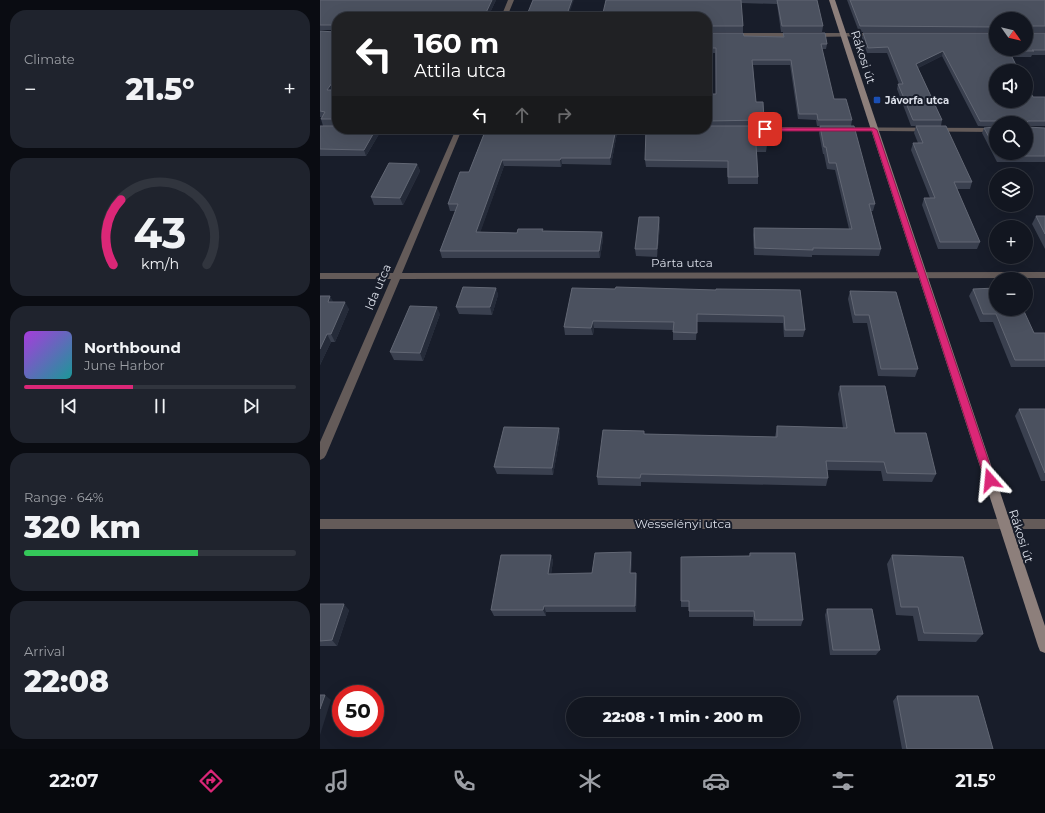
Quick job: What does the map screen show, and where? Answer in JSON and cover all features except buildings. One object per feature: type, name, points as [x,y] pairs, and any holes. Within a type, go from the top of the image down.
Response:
[{"type":"main road","name":"Rákosi út","points":[[832,0],[1045,646]]},
{"type":"street","points":[[506,12],[511,0]]},
{"type":"street","points":[[712,35],[881,35]]},
{"type":"street","points":[[741,129],[989,130]]},
{"type":"street","name":"Ida utca","points":[[320,455],[457,134]]},
{"type":"street","name":"Párta utca","points":[[320,276],[1045,275]]},
{"type":"street","name":"Wesselényi utca","points":[[320,524],[1045,524]]},
{"type":"place","name":"Jávorfa utca","points":[[877,100]]},
{"type":"route","points":[[765,129],[874,130],[990,480]]}]
